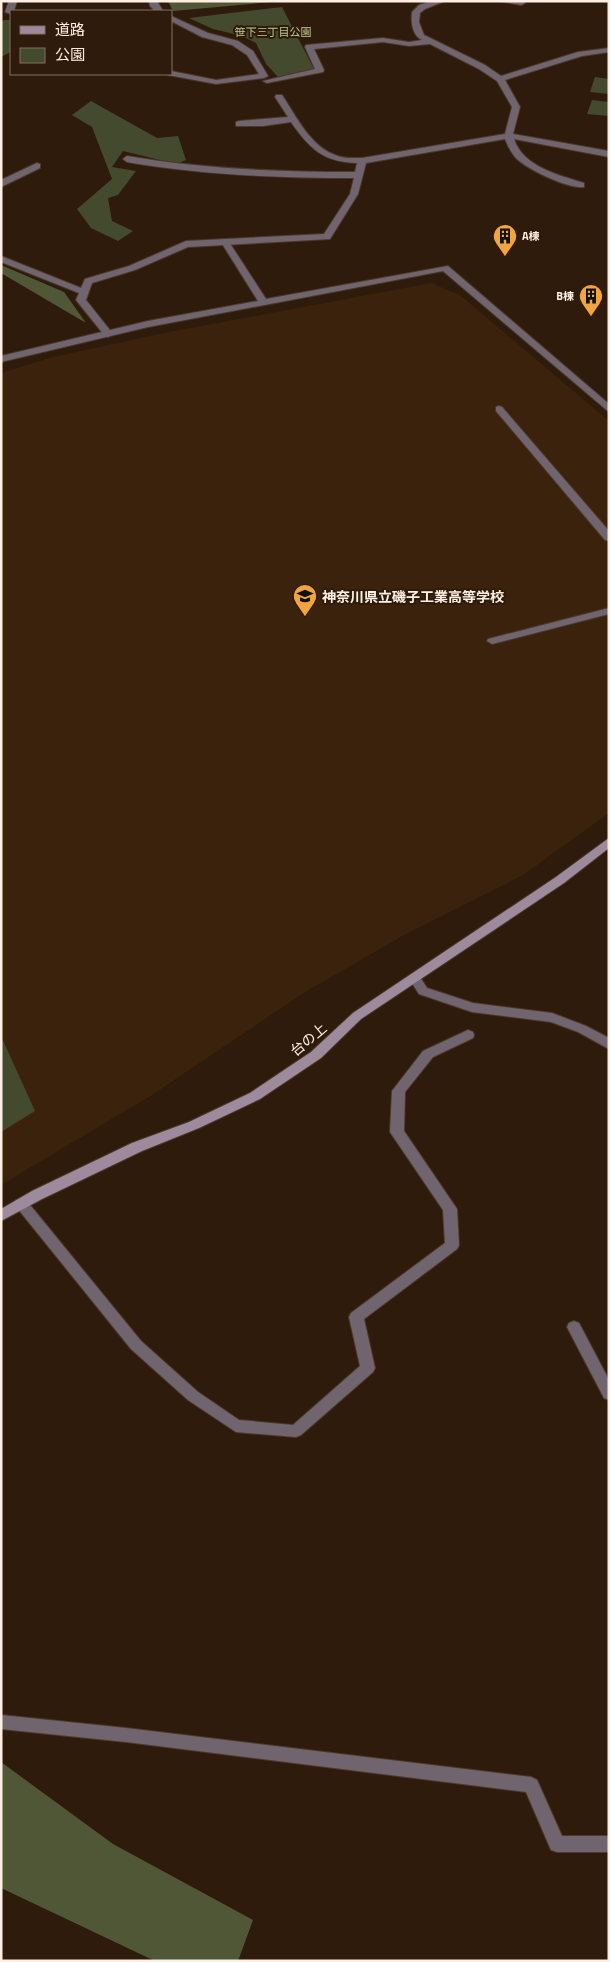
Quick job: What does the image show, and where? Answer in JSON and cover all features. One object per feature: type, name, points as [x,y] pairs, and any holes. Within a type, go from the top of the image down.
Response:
[{"type":"street","points":[[10,12],[13,1]]},
{"type":"street","points":[[441,1],[422,7],[416,12],[414,22],[421,36],[482,67],[500,79],[516,107],[509,136],[512,150],[525,162],[555,176],[581,185]]},
{"type":"street","points":[[502,1],[521,3]]},
{"type":"street","points":[[172,18],[205,35],[235,43],[250,53],[264,76],[216,82],[172,73]]},
{"type":"street","points":[[267,81],[320,70],[309,47],[383,40],[409,44],[431,41]]},
{"type":"street","points":[[500,79],[581,54],[609,50]]},
{"type":"street","points":[[279,97],[318,148],[330,156],[362,161],[509,136],[609,154]]},
{"type":"street","points":[[239,124],[263,123],[294,118]]},
{"type":"street","points":[[127,159],[187,169],[283,175],[358,175]]},
{"type":"street","points":[[108,334],[81,300],[88,281],[132,268],[186,244],[327,237],[354,194],[362,161]]},
{"type":"street","points":[[1,184],[37,166]]},
{"type":"street","points":[[225,242],[264,303]]},
{"type":"street","points":[[1,259],[84,292]]},
{"type":"street","points":[[1,359],[148,324],[445,268],[609,409]]},
{"type":"street","points":[[499,409],[609,538]]},
{"type":"street","points":[[492,641],[609,611]]},
{"type":"street","name":"台の上","points":[[1,1216],[21,1204],[137,1148],[194,1125],[254,1096],[316,1055],[357,1016],[414,976],[560,880],[609,842]]},
{"type":"street","points":[[414,976],[423,991],[472,1007],[552,1018],[582,1029],[609,1044]]},
{"type":"street","points":[[21,1204],[136,1345],[193,1396],[236,1426],[296,1430],[368,1368],[356,1317],[452,1245],[450,1209],[397,1132],[399,1090],[428,1054],[468,1035]]},
{"type":"street","points":[[574,1327],[609,1394]]},
{"type":"street","points":[[1,1722],[126,1735],[531,1785],[557,1844],[609,1844]]},
{"type":"shaded area","name":"神奈川県立磯子工業高等学校","points":[[431,283],[460,295],[609,421],[609,813],[523,875],[404,935],[305,992],[152,1095],[1,1185],[1,373],[53,357],[164,333]]},
{"type":"green space","points":[[168,1],[271,1],[271,2],[173,11]]},
{"type":"green space","name":"笹下三丁目公園","points":[[282,7],[314,69],[278,77],[266,64],[256,43],[242,36],[213,29],[189,18]]},
{"type":"green space","points":[[10,20],[10,52],[1,57],[1,21]]},
{"type":"green space","points":[[595,77],[609,79],[609,94],[590,92]]},
{"type":"green space","points":[[592,100],[609,102],[609,116],[587,114]]},
{"type":"green space","points":[[91,101],[157,138],[178,136],[186,160],[176,164],[123,151],[112,167],[136,171],[118,195],[108,198],[112,221],[133,231],[118,241],[91,228],[77,209],[112,179],[92,127],[72,115]]},
{"type":"green space","points":[[1,265],[64,292],[86,323],[1,273]]},
{"type":"green space","points":[[1,1036],[35,1111],[1,1132]]},
{"type":"green space","points":[[1,1762],[113,1844],[253,1920],[238,1961],[155,1961],[1,1888]]},
{"type":"place","name":"A棟","points":[[505,257]]},
{"type":"place","name":"B棟","points":[[591,317]]},
{"type":"place","name":"神奈川県立磯子工業高等学校","points":[[305,617]]}]
